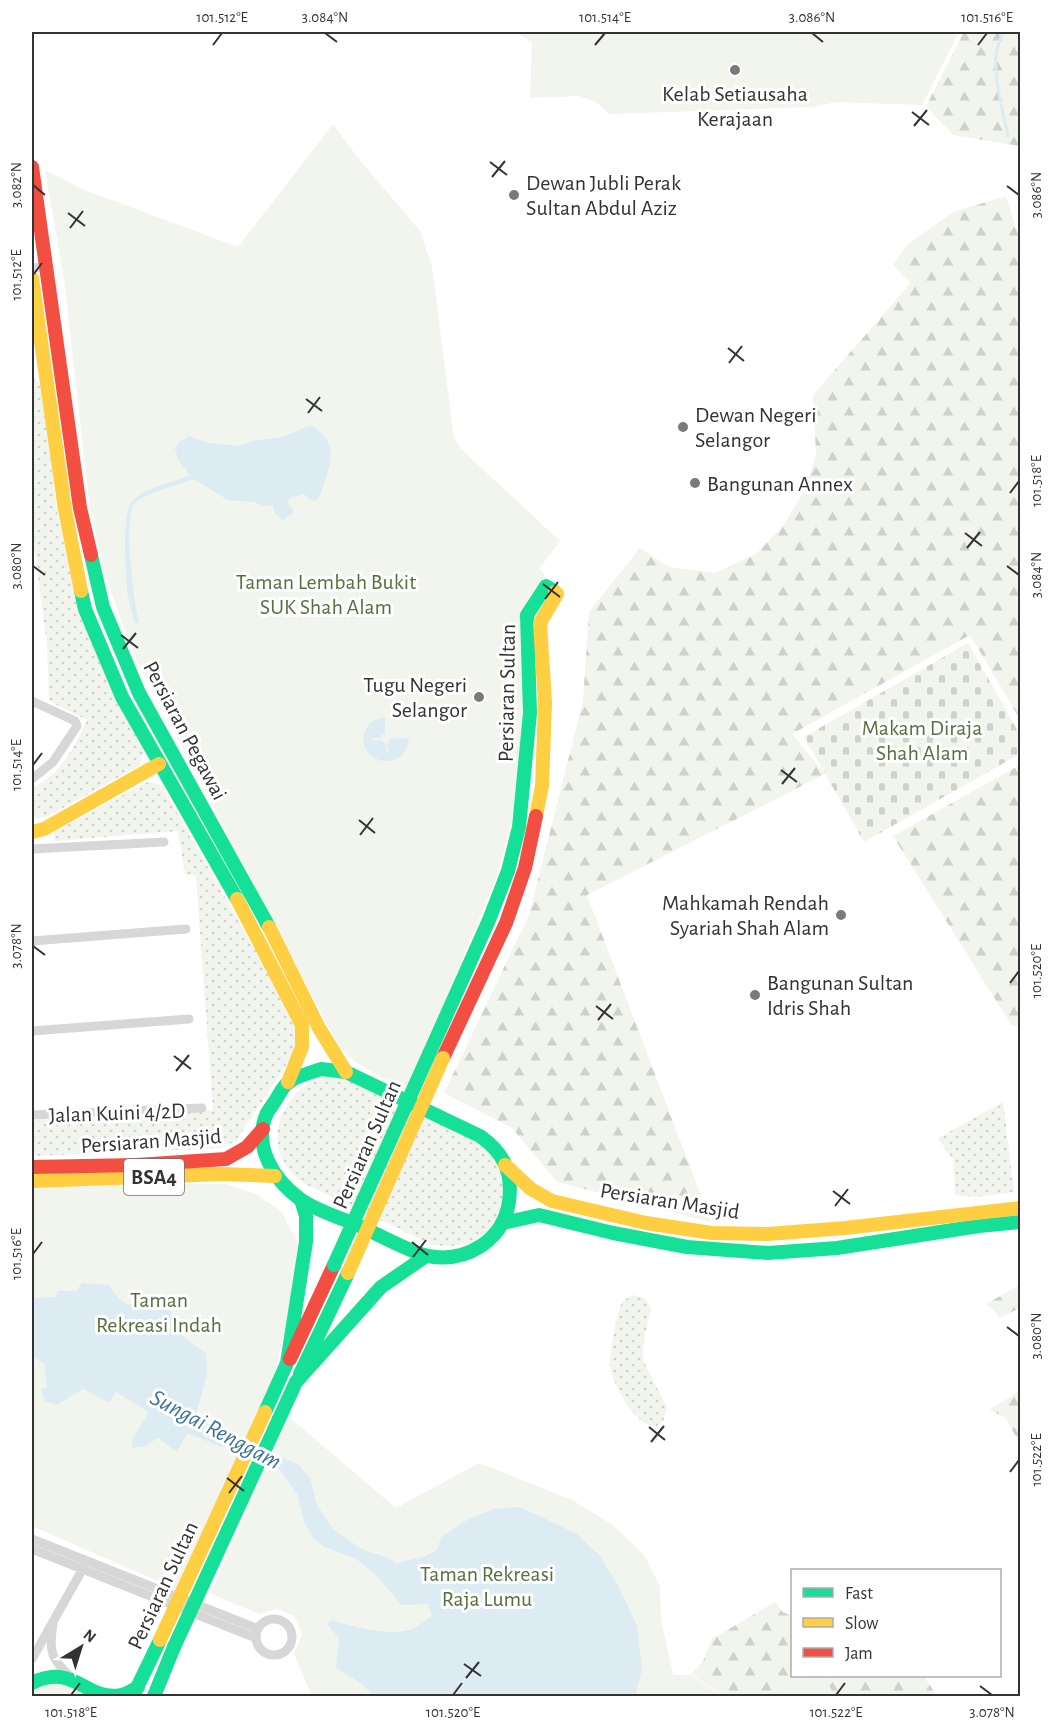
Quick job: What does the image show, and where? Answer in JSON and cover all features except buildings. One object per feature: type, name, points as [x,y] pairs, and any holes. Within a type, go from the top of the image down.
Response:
[{"type":"main road","name":"Persiaran Pegawai","points":[[32,167],[39,268],[80,508],[103,606],[138,693],[266,921],[320,1028],[346,1072]]},
{"type":"main road","name":"Persiaran Pegawai","points":[[32,278],[33,305],[64,510],[85,609],[122,697],[252,925],[305,1035],[288,1082],[267,1113],[263,1129]]},
{"type":"main road","name":"Persiaran Sultan","points":[[136,1692],[393,1139],[489,920],[508,871],[519,827],[530,713],[527,615],[551,590],[540,623],[545,703],[542,786],[525,868],[506,923],[443,1058],[348,1273],[174,1647],[154,1696]]},
{"type":"main road","points":[[32,832],[44,829],[159,764]]},
{"type":"main road","points":[[288,1082],[321,1069],[346,1072]]},
{"type":"main road","name":"Persiaran Masjid","points":[[346,1072],[480,1136],[500,1153],[506,1165],[531,1190],[552,1201],[646,1223],[712,1233],[768,1234],[845,1228],[1020,1208]]},
{"type":"main road","points":[[263,1129],[263,1144],[275,1176],[301,1200],[426,1256],[445,1258],[466,1254],[481,1247],[489,1240],[503,1223],[510,1201],[506,1165]]},
{"type":"main road","name":"Persiaran Masjid","points":[[32,1167],[138,1165],[226,1159],[247,1147],[263,1129]]},
{"type":"main road","name":"Persiaran Masjid","points":[[32,1181],[224,1174],[275,1176]]},
{"type":"main road","points":[[287,1363],[306,1242],[306,1216],[301,1200]]},
{"type":"main road","name":"Persiaran Masjid","points":[[503,1223],[539,1215],[621,1235],[687,1247],[768,1253],[837,1248],[979,1226],[1020,1222]]},
{"type":"main road","points":[[296,1382],[381,1287],[426,1256]]},
{"type":"main road","points":[[32,1683],[39,1678],[56,1675],[108,1695],[120,1696],[136,1692]]},
{"type":"street","points":[[32,701],[77,723],[68,742],[53,762],[32,779]]},
{"type":"street","points":[[32,849],[164,842]]},
{"type":"street","points":[[32,941],[186,929]]},
{"type":"street","points":[[32,1031],[189,1019]]},
{"type":"street","name":"Jalan Kuini 4/2D","points":[[32,1115],[202,1108]]},
{"type":"street","points":[[32,1539],[257,1634],[82,1570],[32,1549]]},
{"type":"street","points":[[32,1659],[82,1570],[82,1559]]},
{"type":"street","points":[[54,1617],[51,1638],[52,1654],[61,1668],[78,1683]]},
{"type":"green space","name":"Kelab Setiausaha Kerajaan","points":[[516,32],[959,32],[922,105],[837,102],[811,107],[609,114],[595,101],[578,96],[530,98],[532,43]]},
{"type":"green space","points":[[964,32],[1020,32],[1020,146],[953,135],[926,106]]},
{"type":"green space","name":"Taman Lembah Bukit SUK Shah Alam","points":[[333,124],[358,158],[420,231],[432,267],[454,438],[461,449],[560,541],[539,569],[546,576],[530,596],[524,608],[523,718],[520,762],[514,808],[503,855],[496,878],[410,1085],[404,1089],[361,1066],[339,1047],[133,653],[103,569],[89,501],[64,278],[45,170],[82,189],[238,247]]},
{"type":"green space","points":[[1006,196],[1020,241],[1020,719],[970,635],[792,734],[825,774],[587,895],[711,1222],[557,1182],[512,1128],[444,1093],[529,915],[583,701],[589,612],[640,548],[669,567],[715,573],[756,554],[783,526],[804,491],[816,455],[813,395],[911,283],[893,265],[907,245],[953,212]]},
{"type":"green space","points":[[32,374],[42,389],[57,511],[79,612],[115,699],[145,751],[139,766],[48,816],[32,819],[32,788],[59,768],[72,750],[87,720],[49,701],[47,645],[32,531]]},
{"type":"green space","name":"Makam Diraja Shah Alam","points":[[968,643],[1020,735],[1020,754],[864,842],[804,737]]},
{"type":"green space","points":[[1020,765],[1020,1025],[1012,1026],[893,836]]},
{"type":"green space","points":[[147,782],[161,785],[298,1025],[296,1050],[236,1141],[221,1148],[34,1156],[32,1153],[32,1123],[36,1120],[213,1110],[196,876],[185,874],[178,831],[54,841],[54,832]]},
{"type":"green space","points":[[326,1078],[343,1078],[478,1138],[494,1153],[505,1175],[501,1212],[488,1231],[473,1242],[452,1246],[432,1245],[303,1183],[294,1176],[282,1159],[279,1149],[280,1119],[289,1102],[301,1089],[310,1083]]},
{"type":"green space","points":[[1003,1102],[1014,1192],[977,1197],[955,1195],[953,1159],[938,1138]]},
{"type":"green space","name":"Taman Rekreasi Indah","points":[[32,1184],[226,1184],[256,1194],[281,1211],[298,1243],[294,1286],[276,1369],[251,1431],[176,1589],[32,1526]]},
{"type":"green space","points":[[1020,1285],[1020,1308],[999,1318],[986,1304]]},
{"type":"green space","points":[[634,1295],[644,1298],[651,1307],[643,1346],[643,1360],[667,1408],[663,1422],[655,1427],[647,1425],[626,1403],[615,1383],[610,1366],[620,1307],[624,1300]]},
{"type":"green space","points":[[1020,1391],[1020,1444],[1005,1417],[990,1409]]},
{"type":"green space","name":"Taman Rekreasi Raja Lumu","points":[[289,1417],[396,1508],[479,1463],[572,1500],[613,1525],[644,1555],[660,1587],[661,1619],[673,1675],[691,1675],[722,1696],[312,1696],[294,1654],[302,1634],[294,1616],[278,1609],[260,1614],[210,1594]]},
{"type":"green space","points":[[775,1602],[783,1612],[791,1616],[791,1677],[802,1677],[759,1696],[723,1696],[691,1674],[703,1661],[712,1639]]},
{"type":"green space","points":[[802,1677],[825,1677],[834,1696],[759,1696]]},
{"type":"green space","points":[[825,1677],[925,1677],[937,1696],[834,1696]]},
{"type":"green space","points":[[58,1683],[94,1696],[32,1696],[33,1692],[42,1686]]},
{"type":"water","points":[[313,426],[326,438],[331,459],[322,490],[316,501],[304,494],[290,498],[287,502],[293,513],[283,520],[275,514],[273,505],[265,506],[253,502],[228,500],[194,479],[153,493],[134,504],[129,527],[129,544],[139,623],[135,623],[128,597],[126,576],[126,518],[132,501],[138,496],[190,475],[178,459],[175,449],[179,442],[189,436],[208,443],[240,446],[252,441],[283,437]]},
{"type":"water","points":[[385,717],[385,734],[381,738],[371,740],[381,740],[386,744],[387,753],[389,752],[387,744],[391,739],[409,738],[405,750],[398,758],[390,761],[372,756],[363,740],[370,724]]},
{"type":"water","points":[[82,1283],[109,1285],[121,1300],[131,1305],[151,1302],[170,1310],[183,1336],[206,1353],[207,1374],[195,1418],[298,1464],[310,1478],[317,1505],[333,1529],[363,1550],[386,1557],[396,1563],[423,1557],[437,1550],[441,1537],[465,1521],[493,1509],[520,1507],[577,1534],[599,1555],[618,1585],[637,1626],[642,1669],[635,1696],[374,1696],[362,1684],[336,1668],[339,1638],[327,1624],[332,1620],[383,1632],[403,1631],[415,1628],[432,1616],[428,1604],[402,1605],[374,1573],[355,1558],[324,1547],[313,1538],[304,1522],[298,1496],[280,1470],[237,1446],[222,1447],[187,1433],[177,1452],[158,1438],[145,1446],[132,1448],[132,1440],[149,1412],[116,1392],[109,1403],[83,1389],[57,1405],[45,1401],[41,1389],[47,1387],[44,1363],[32,1357],[32,1298],[55,1297],[59,1291],[76,1291]]},
{"type":"waterway","name":"Sungai Renggam","points":[[1004,32],[996,56],[996,69],[999,96],[1008,136]]},
{"type":"traffic: fast","points":[[91,555],[103,607],[139,693],[269,927]]},
{"type":"traffic: fast","points":[[430,1052],[489,920],[508,871],[519,827],[530,713],[527,615],[546,586],[555,592]]},
{"type":"traffic: fast","points":[[81,591],[85,609],[122,697],[237,899]]},
{"type":"traffic: fast","points":[[334,1265],[430,1052]]},
{"type":"traffic: fast","points":[[321,1069],[346,1072],[480,1136],[488,1142],[501,1156],[510,1181],[509,1202],[505,1216],[491,1238],[469,1252],[456,1256],[428,1256],[313,1207],[291,1191],[274,1172],[268,1161],[262,1138],[263,1125],[267,1113],[286,1084],[321,1069]]},
{"type":"traffic: fast","points":[[265,1412],[287,1363],[306,1242],[306,1216],[301,1200]]},
{"type":"traffic: fast","points":[[503,1223],[539,1215],[613,1233],[687,1247],[768,1253],[837,1248],[979,1226],[1020,1222]]},
{"type":"traffic: fast","points":[[279,1419],[296,1382],[381,1287],[426,1256]]},
{"type":"traffic: fast","points":[[300,1374],[348,1273]]},
{"type":"traffic: fast","points":[[174,1647],[279,1419]]},
{"type":"traffic: fast","points":[[133,1696],[160,1640]]},
{"type":"traffic: fast","points":[[154,1696],[174,1647]]},
{"type":"traffic: fast","points":[[32,1683],[59,1677],[70,1679],[109,1696],[130,1692],[138,1687]]},
{"type":"traffic: slow","points":[[32,278],[65,510],[81,591]]},
{"type":"traffic: slow","points":[[536,816],[542,786],[545,703],[540,623],[557,594],[555,592]]},
{"type":"traffic: slow","points":[[32,832],[44,829],[159,764]]},
{"type":"traffic: slow","points":[[237,899],[302,1025],[302,1047],[288,1082]]},
{"type":"traffic: slow","points":[[269,927],[319,1028],[346,1072]]},
{"type":"traffic: slow","points":[[348,1273],[443,1058]]},
{"type":"traffic: slow","points":[[505,1165],[531,1189],[552,1201],[646,1223],[712,1233],[768,1234],[845,1228],[1020,1208]]},
{"type":"traffic: slow","points":[[32,1181],[224,1174],[275,1176]]},
{"type":"traffic: slow","points":[[160,1640],[265,1412]]},
{"type":"traffic: jam","points":[[32,167],[80,508],[91,555]]},
{"type":"traffic: jam","points":[[443,1058],[506,923],[525,868],[536,816]]},
{"type":"traffic: jam","points":[[32,1167],[137,1165],[226,1159],[247,1147],[263,1129]]},
{"type":"traffic: jam","points":[[290,1359],[334,1265]]},
{"type":"place","name":"Kelab Setiausaha Kerajaan","points":[[735,70]]},
{"type":"place","name":"Dewan Jubli Perak Sultan Abdul Aziz","points":[[514,195]]},
{"type":"place","name":"Dewan Negeri Selangor","points":[[683,427]]},
{"type":"place","name":"Bangunan Annex","points":[[695,483]]},
{"type":"place","name":"Tugu Negeri Selangor","points":[[479,697]]},
{"type":"place","name":"Mahkamah Rendah Syariah Shah Alam","points":[[841,915]]},
{"type":"place","name":"Bangunan Sultan Idris Shah","points":[[755,995]]}]
